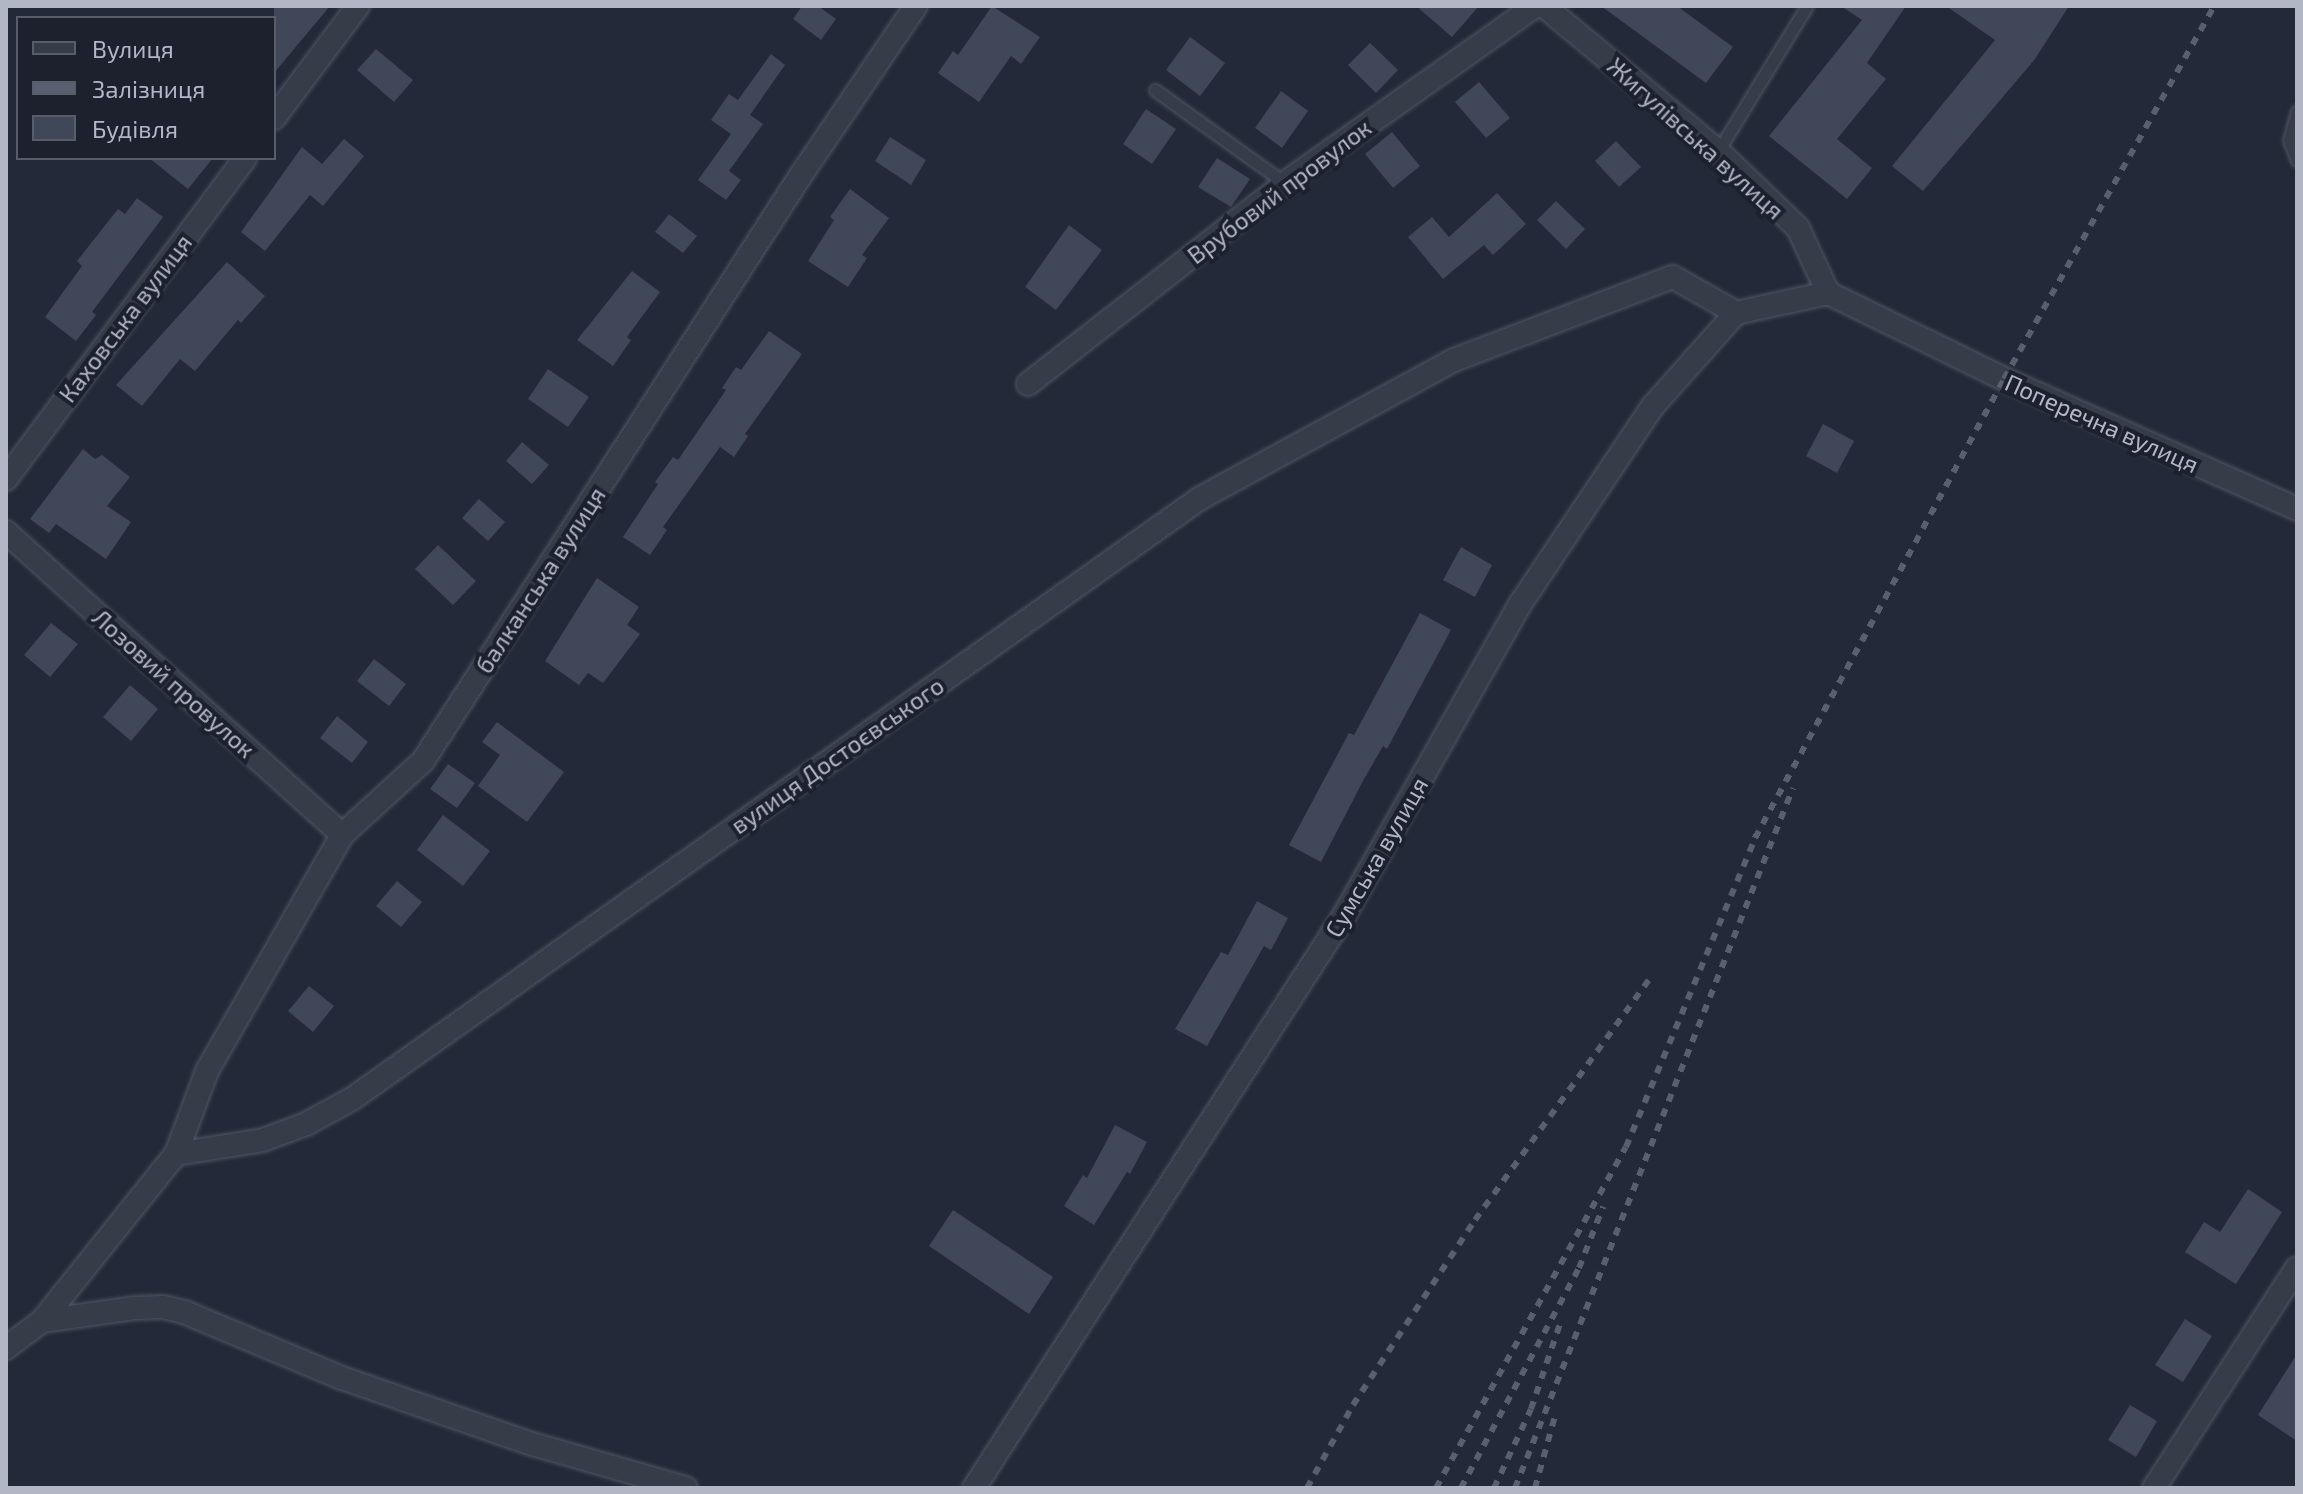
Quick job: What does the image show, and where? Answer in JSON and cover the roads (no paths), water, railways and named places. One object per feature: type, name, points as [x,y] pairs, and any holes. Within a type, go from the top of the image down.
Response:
[{"type":"street","points":[[276,115],[358,6]]},
{"type":"street","name":"балканська вулиця","points":[[176,1154],[207,1071],[342,835],[423,761],[801,175],[916,6]]},
{"type":"street","name":"Врубовий провулок","points":[[1028,384],[1285,183],[1535,6]]},
{"type":"street","name":"Жигулівська вулиця","points":[[1544,6],[1718,151],[1798,228],[1828,293]]},
{"type":"street","name":"Каховська вулиця","points":[[6,479],[244,160]]},
{"type":"street","name":"вулиця Достоєвського","points":[[176,1154],[263,1140],[306,1124],[352,1099],[1199,499],[1454,360],[1673,277],[1736,313]]},
{"type":"street","points":[[1736,313],[1828,293]]},
{"type":"street","name":"Поперечна вулиця","points":[[1828,293],[1908,334],[2297,509]]},
{"type":"street","name":"Сумська вулиця","points":[[974,1488],[1343,917],[1521,603],[1653,406],[1736,313]]},
{"type":"street","name":"Лозовий провулок","points":[[6,532],[342,835]]},
{"type":"street","points":[[6,1348],[42,1321],[176,1154]]},
{"type":"street","points":[[2154,1488],[2297,1268]]},
{"type":"street","points":[[42,1321],[134,1308],[163,1307],[184,1312],[342,1378],[529,1443],[686,1488]]},
{"type":"lane","points":[[1718,151],[1807,6]]},
{"type":"lane","points":[[1155,90],[1285,183]]},
{"type":"lane","points":[[2297,111],[2289,140],[2297,161]]},
{"type":"railway","points":[[1436,1488],[1626,1147],[1755,838],[2004,379],[2214,6]]},
{"type":"railway","points":[[1515,1488],[1793,788]]},
{"type":"railway","points":[[1307,1488],[1353,1405],[1475,1220],[1651,977]]},
{"type":"railway","points":[[1461,1488],[1579,1268],[1603,1207]]},
{"type":"railway","points":[[1494,1488],[1531,1409],[1561,1321]]},
{"type":"railway","points":[[1535,1488],[1555,1416]]}]
